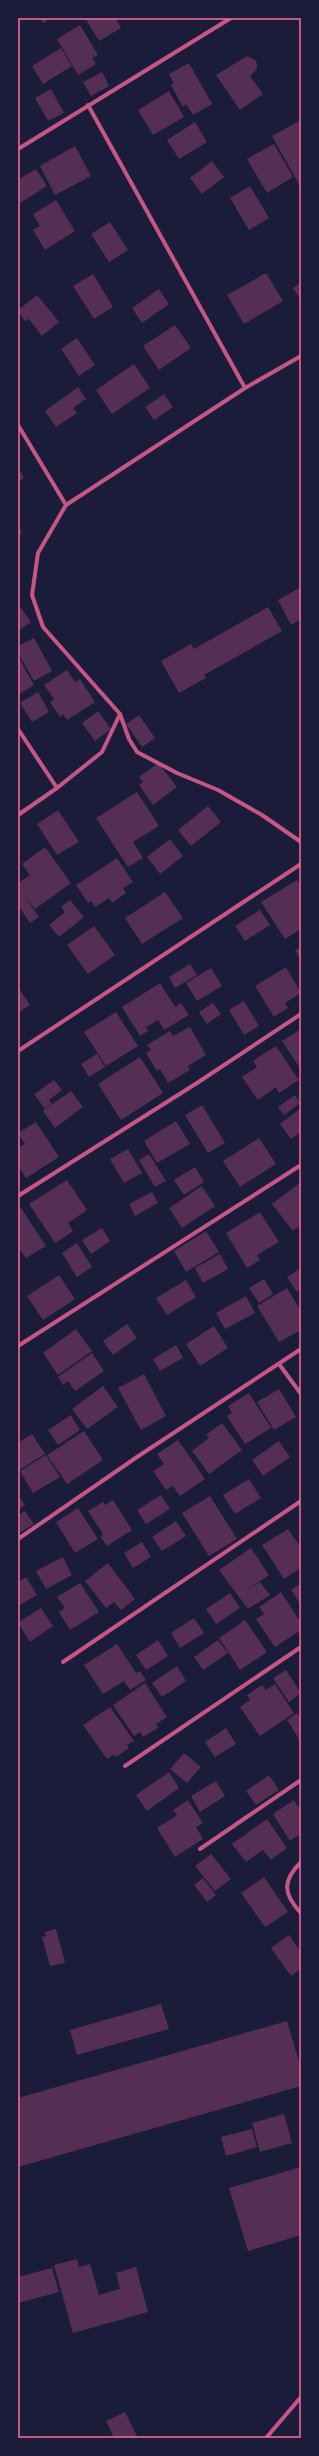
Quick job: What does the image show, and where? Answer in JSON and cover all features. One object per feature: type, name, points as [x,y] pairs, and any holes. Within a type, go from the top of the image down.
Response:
[{"type":"street","points":[[18,149],[231,18]]},
{"type":"street","points":[[88,105],[245,388]]},
{"type":"street","points":[[301,356],[245,388],[66,505],[38,553],[32,595],[42,627],[120,714],[129,739],[137,752],[177,773],[218,790],[262,815],[301,842]]},
{"type":"street","points":[[18,425],[66,505]]},
{"type":"street","points":[[18,815],[57,788],[102,752],[120,714]]},
{"type":"street","points":[[18,729],[57,788]]},
{"type":"street","points":[[18,1051],[301,864]]},
{"type":"street","points":[[18,1196],[197,1083],[301,1014]]},
{"type":"street","points":[[18,1346],[301,1165]]},
{"type":"street","points":[[18,1539],[137,1457],[301,1349]]},
{"type":"street","points":[[279,1364],[301,1394]]},
{"type":"street","points":[[63,1662],[301,1501]]},
{"type":"street","points":[[125,1766],[301,1647]]},
{"type":"street","points":[[200,1849],[301,1780]]},
{"type":"street","points":[[301,1862],[289,1874],[286,1889],[291,1903],[301,1913]]},
{"type":"street","points":[[266,2438],[301,2397]]},
{"type":"building","points":[[40,18],[51,18],[43,23]]},
{"type":"building","points":[[85,18],[115,18],[121,28],[99,41]]},
{"type":"building","points":[[80,25],[98,55],[92,58],[96,64],[78,75],[57,39]]},
{"type":"building","points":[[61,48],[72,66],[43,84],[32,66]]},
{"type":"building","points":[[247,56],[255,60],[257,64],[257,69],[250,76],[263,94],[240,110],[216,75]]},
{"type":"building","points":[[189,63],[212,104],[193,115],[186,104],[183,107],[171,85],[174,83],[169,74]]},
{"type":"building","points":[[102,72],[109,86],[91,96],[83,82]]},
{"type":"building","points":[[51,89],[64,113],[48,121],[35,98]]},
{"type":"building","points":[[169,91],[184,117],[153,135],[138,110]]},
{"type":"building","points":[[301,120],[301,188],[272,136]]},
{"type":"building","points":[[195,122],[207,142],[179,159],[167,140]]},
{"type":"building","points":[[274,144],[293,177],[267,193],[247,159]]},
{"type":"building","points":[[75,146],[91,176],[55,195],[40,166]]},
{"type":"building","points":[[212,161],[224,177],[202,194],[190,178]]},
{"type":"building","points":[[36,169],[47,186],[20,203],[18,200],[18,180]]},
{"type":"building","points":[[250,186],[269,218],[249,230],[230,198]]},
{"type":"building","points":[[56,200],[75,231],[45,250],[33,230],[40,226],[33,214]]},
{"type":"building","points":[[110,222],[128,250],[109,262],[91,234]]},
{"type":"building","points":[[266,273],[283,301],[244,324],[227,295]]},
{"type":"building","points":[[93,274],[113,307],[94,319],[73,286]]},
{"type":"building","points":[[301,282],[301,300],[293,288]]},
{"type":"building","points":[[159,289],[169,304],[142,323],[132,308]]},
{"type":"building","points":[[37,295],[59,322],[42,336],[29,319],[25,321],[18,312],[18,310]]},
{"type":"building","points":[[175,325],[191,348],[159,370],[143,346]]},
{"type":"building","points":[[77,338],[95,365],[79,376],[61,349]]},
{"type":"building","points":[[134,364],[150,388],[112,414],[96,390]]},
{"type":"building","points":[[78,387],[86,399],[73,408],[77,413],[56,427],[45,411]]},
{"type":"building","points":[[164,394],[173,407],[154,420],[145,407]]},
{"type":"building","points":[[18,467],[24,478],[18,482]]},
{"type":"building","points":[[18,523],[22,534],[18,536]]},
{"type":"building","points":[[301,587],[301,619],[291,625],[278,600]]},
{"type":"building","points":[[18,604],[31,622],[18,631]]},
{"type":"building","points":[[268,607],[282,631],[204,675],[206,678],[179,693],[161,661],[191,644],[194,649]]},
{"type":"building","points":[[34,638],[52,671],[34,681],[18,653],[18,646]]},
{"type":"building","points":[[18,656],[34,685],[18,695]]},
{"type":"building","points":[[67,670],[75,682],[80,679],[95,702],[67,720],[63,714],[60,717],[50,702],[54,699],[44,685]]},
{"type":"building","points":[[38,692],[49,712],[32,722],[20,703]]},
{"type":"building","points":[[98,711],[111,729],[95,741],[82,723]]},
{"type":"building","points":[[139,715],[155,738],[142,747],[126,724]]},
{"type":"building","points":[[158,763],[177,787],[153,805],[139,785],[143,782],[139,777]]},
{"type":"building","points":[[137,792],[159,826],[133,842],[143,858],[128,867],[96,818]]},
{"type":"building","points":[[208,806],[221,822],[191,846],[178,830]]},
{"type":"building","points":[[58,810],[79,842],[57,855],[37,824]]},
{"type":"building","points":[[170,839],[183,856],[160,874],[147,857]]},
{"type":"building","points":[[45,847],[71,883],[35,909],[23,894],[39,917],[30,923],[18,905],[18,887],[21,890],[18,883],[30,875],[22,864]]},
{"type":"building","points":[[117,858],[133,882],[123,888],[126,893],[112,903],[109,898],[95,907],[91,901],[88,903],[76,885]]},
{"type":"building","points":[[297,880],[301,886],[301,929],[285,939],[261,902]]},
{"type":"building","points":[[165,892],[183,918],[142,944],[125,918]]},
{"type":"building","points":[[70,900],[84,917],[59,937],[49,925],[65,912],[61,907]]},
{"type":"building","points":[[260,910],[270,925],[245,941],[235,926]]},
{"type":"building","points":[[94,926],[115,955],[88,974],[67,945]]},
{"type":"building","points":[[301,947],[301,961],[295,950]]},
{"type":"building","points":[[190,964],[197,975],[175,988],[169,977]]},
{"type":"building","points":[[286,967],[301,993],[285,1003],[288,1008],[274,1017],[255,986]]},
{"type":"building","points":[[211,968],[222,986],[197,1001],[186,983]]},
{"type":"building","points":[[160,983],[175,1007],[181,1003],[189,1015],[164,1030],[158,1020],[146,1027],[148,1031],[140,1036],[122,1007]]},
{"type":"building","points":[[18,987],[30,1005],[18,1013]]},
{"type":"building","points":[[244,1001],[259,1026],[244,1035],[229,1010]]},
{"type":"building","points":[[213,1003],[221,1014],[207,1024],[199,1012]]},
{"type":"building","points":[[116,1012],[138,1046],[106,1066],[84,1032]]},
{"type":"building","points":[[190,1027],[206,1055],[188,1066],[190,1070],[168,1083],[160,1069],[157,1071],[146,1053],[151,1050],[147,1045],[170,1031],[173,1036]]},
{"type":"building","points":[[301,1029],[301,1067],[300,1068],[282,1041]]},
{"type":"building","points":[[276,1046],[299,1080],[279,1093],[276,1087],[258,1100],[242,1077],[257,1067],[253,1061]]},
{"type":"building","points":[[97,1054],[105,1067],[89,1077],[81,1064]]},
{"type":"building","points":[[140,1057],[163,1093],[121,1120],[98,1084]]},
{"type":"building","points":[[54,1080],[62,1090],[49,1100],[52,1104],[45,1109],[34,1094]]},
{"type":"building","points":[[71,1091],[83,1107],[55,1128],[43,1111]]},
{"type":"building","points":[[295,1095],[300,1103],[284,1115],[278,1107]]},
{"type":"building","points":[[202,1105],[225,1143],[208,1153],[185,1115]]},
{"type":"building","points":[[301,1108],[301,1132],[291,1139],[280,1124]]},
{"type":"building","points":[[176,1121],[190,1144],[157,1163],[144,1141]]},
{"type":"building","points":[[36,1122],[59,1157],[26,1178],[18,1166],[18,1148],[25,1144],[18,1133]]},
{"type":"building","points":[[259,1138],[276,1164],[240,1187],[223,1161]]},
{"type":"building","points":[[128,1149],[142,1173],[124,1183],[110,1159]]},
{"type":"building","points":[[149,1154],[166,1181],[155,1187],[139,1160]]},
{"type":"building","points":[[195,1167],[204,1182],[184,1195],[174,1180]]},
{"type":"building","points":[[67,1180],[87,1210],[68,1223],[73,1231],[55,1243],[29,1204]]},
{"type":"building","points":[[301,1182],[301,1225],[293,1231],[272,1204]]},
{"type":"building","points":[[202,1186],[215,1206],[182,1228],[169,1208]]},
{"type":"building","points":[[152,1192],[158,1203],[135,1216],[129,1204]]},
{"type":"building","points":[[21,1208],[46,1246],[26,1258],[21,1251],[18,1253],[18,1210]]},
{"type":"building","points":[[260,1212],[279,1242],[257,1255],[260,1260],[247,1268],[226,1233]]},
{"type":"building","points":[[102,1228],[110,1241],[91,1254],[82,1240]]},
{"type":"building","points":[[206,1231],[219,1252],[186,1272],[174,1251]]},
{"type":"building","points":[[77,1243],[92,1267],[77,1277],[62,1253]]},
{"type":"building","points":[[220,1254],[228,1269],[203,1283],[195,1268]]},
{"type":"building","points":[[301,1268],[301,1289],[297,1292],[287,1277]]},
{"type":"building","points":[[59,1275],[75,1299],[43,1320],[27,1296]]},
{"type":"building","points":[[264,1279],[273,1294],[259,1303],[249,1288]]},
{"type":"building","points":[[186,1280],[196,1297],[167,1315],[156,1298]]},
{"type":"building","points":[[287,1288],[301,1311],[301,1330],[279,1342],[257,1306]]},
{"type":"building","points":[[246,1296],[255,1313],[225,1329],[216,1313]]},
{"type":"building","points":[[127,1324],[137,1338],[113,1355],[103,1341]]},
{"type":"building","points":[[214,1326],[228,1348],[200,1366],[186,1344]]},
{"type":"building","points":[[76,1329],[92,1351],[58,1375],[43,1353]]},
{"type":"building","points":[[176,1345],[183,1358],[160,1371],[153,1359]]},
{"type":"building","points":[[92,1353],[104,1371],[75,1391],[68,1381],[63,1385],[58,1377]]},
{"type":"building","points":[[144,1374],[166,1416],[141,1430],[118,1388]]},
{"type":"building","points":[[103,1386],[118,1407],[87,1429],[72,1409]]},
{"type":"building","points":[[279,1389],[296,1417],[274,1430],[257,1402]]},
{"type":"building","points":[[249,1393],[271,1428],[245,1444],[227,1416],[232,1413],[228,1406]]},
{"type":"building","points":[[71,1415],[80,1430],[58,1445],[48,1430]]},
{"type":"building","points":[[222,1423],[242,1450],[209,1474],[192,1451],[209,1438],[206,1435]]},
{"type":"building","points":[[84,1431],[103,1460],[67,1484],[47,1455]]},
{"type":"building","points":[[32,1434],[45,1454],[19,1470],[18,1443]]},
{"type":"building","points":[[178,1440],[205,1479],[180,1496],[173,1486],[166,1490],[153,1471],[164,1464],[157,1454]]},
{"type":"building","points":[[279,1441],[290,1457],[263,1476],[252,1460]]},
{"type":"building","points":[[46,1455],[60,1477],[33,1493],[20,1471]]},
{"type":"building","points":[[249,1479],[261,1498],[235,1514],[223,1495]]},
{"type":"building","points":[[18,1495],[25,1505],[18,1510]]},
{"type":"building","points":[[161,1495],[170,1509],[146,1524],[137,1510]]},
{"type":"building","points":[[210,1496],[237,1539],[209,1556],[182,1513]]},
{"type":"building","points":[[113,1500],[132,1530],[107,1546],[100,1536],[103,1534],[88,1511],[103,1502],[105,1505]]},
{"type":"building","points":[[78,1508],[98,1539],[75,1553],[56,1522]]},
{"type":"building","points":[[25,1511],[34,1524],[18,1534],[18,1515]]},
{"type":"building","points":[[176,1521],[186,1536],[162,1551],[152,1537]]},
{"type":"building","points":[[288,1529],[301,1548],[301,1568],[284,1579],[262,1545]]},
{"type":"building","points":[[142,1542],[151,1557],[133,1568],[124,1553]]},
{"type":"building","points":[[251,1548],[269,1575],[244,1592],[260,1582],[270,1595],[248,1609],[219,1570]]},
{"type":"building","points":[[63,1557],[72,1575],[46,1589],[36,1571]]},
{"type":"building","points":[[108,1563],[135,1599],[121,1610],[114,1602],[106,1608],[85,1581]]},
{"type":"building","points":[[26,1577],[37,1595],[18,1606],[18,1582]]},
{"type":"building","points":[[80,1583],[99,1612],[70,1630],[59,1612],[65,1608],[57,1597]]},
{"type":"building","points":[[301,1583],[301,1605],[291,1590]]},
{"type":"building","points":[[281,1592],[301,1623],[301,1630],[275,1647],[256,1619],[264,1614],[259,1607]]},
{"type":"building","points":[[230,1593],[240,1608],[216,1624],[206,1609]]},
{"type":"building","points":[[41,1608],[53,1626],[30,1642],[18,1623]]},
{"type":"building","points":[[194,1618],[204,1633],[180,1648],[171,1633]]},
{"type":"building","points":[[245,1620],[267,1652],[240,1670],[219,1638]]},
{"type":"building","points":[[158,1640],[168,1656],[146,1670],[136,1655]]},
{"type":"building","points":[[218,1640],[228,1653],[203,1670],[194,1657]]},
{"type":"building","points":[[117,1644],[136,1673],[140,1671],[146,1680],[130,1690],[124,1681],[103,1694],[84,1665]]},
{"type":"building","points":[[177,1666],[186,1681],[162,1697],[152,1683]]},
{"type":"building","points":[[286,1670],[301,1693],[289,1702],[273,1678]]},
{"type":"building","points":[[145,1683],[167,1717],[156,1724],[158,1728],[143,1737],[140,1732],[134,1736],[113,1705]]},
{"type":"building","points":[[275,1684],[294,1713],[260,1736],[240,1707],[250,1700],[247,1695],[262,1685],[266,1690]]},
{"type":"building","points":[[110,1707],[134,1741],[127,1745],[129,1748],[116,1757],[114,1754],[107,1759],[83,1725]]},
{"type":"building","points":[[297,1713],[301,1719],[301,1742],[287,1720]]},
{"type":"building","points":[[226,1728],[236,1744],[215,1757],[205,1742]]},
{"type":"building","points":[[184,1753],[201,1767],[187,1783],[170,1769]]},
{"type":"building","points":[[169,1772],[179,1788],[147,1811],[136,1795]]},
{"type":"building","points":[[269,1775],[279,1790],[256,1805],[246,1791]]},
{"type":"building","points":[[216,1781],[225,1796],[200,1812],[191,1796]]},
{"type":"building","points":[[188,1800],[203,1823],[196,1827],[203,1839],[175,1857],[157,1828],[177,1815],[173,1810]]},
{"type":"building","points":[[294,1800],[301,1811],[301,1834],[290,1841],[273,1814]]},
{"type":"building","points":[[267,1819],[287,1848],[271,1860],[263,1850],[246,1862],[232,1844]]},
{"type":"building","points":[[211,1854],[231,1879],[215,1891],[195,1866]]},
{"type":"building","points":[[264,1877],[288,1912],[265,1927],[241,1893]]},
{"type":"building","points":[[203,1878],[216,1895],[207,1902],[194,1885]]},
{"type":"building","points":[[56,1929],[65,1963],[50,1966],[42,1937],[46,1936],[45,1932]]},
{"type":"building","points":[[289,1935],[301,1952],[301,1969],[291,1976],[271,1948]]},
{"type":"building","points":[[161,2004],[169,2029],[77,2055],[70,2030]]},
{"type":"building","points":[[287,2021],[301,2068],[301,2086],[18,2167],[18,2098]]},
{"type":"building","points":[[284,2114],[292,2143],[260,2152],[252,2123]]},
{"type":"building","points":[[252,2129],[257,2147],[226,2156],[221,2137]]},
{"type":"building","points":[[301,2167],[301,2235],[248,2251],[229,2188]]},
{"type":"building","points":[[77,2259],[79,2267],[90,2264],[99,2295],[120,2289],[116,2273],[136,2267],[148,2312],[73,2333],[54,2265]]},
{"type":"building","points":[[52,2268],[59,2292],[18,2303],[18,2277]]},
{"type":"building","points":[[125,2412],[138,2438],[114,2438],[106,2421]]}]
